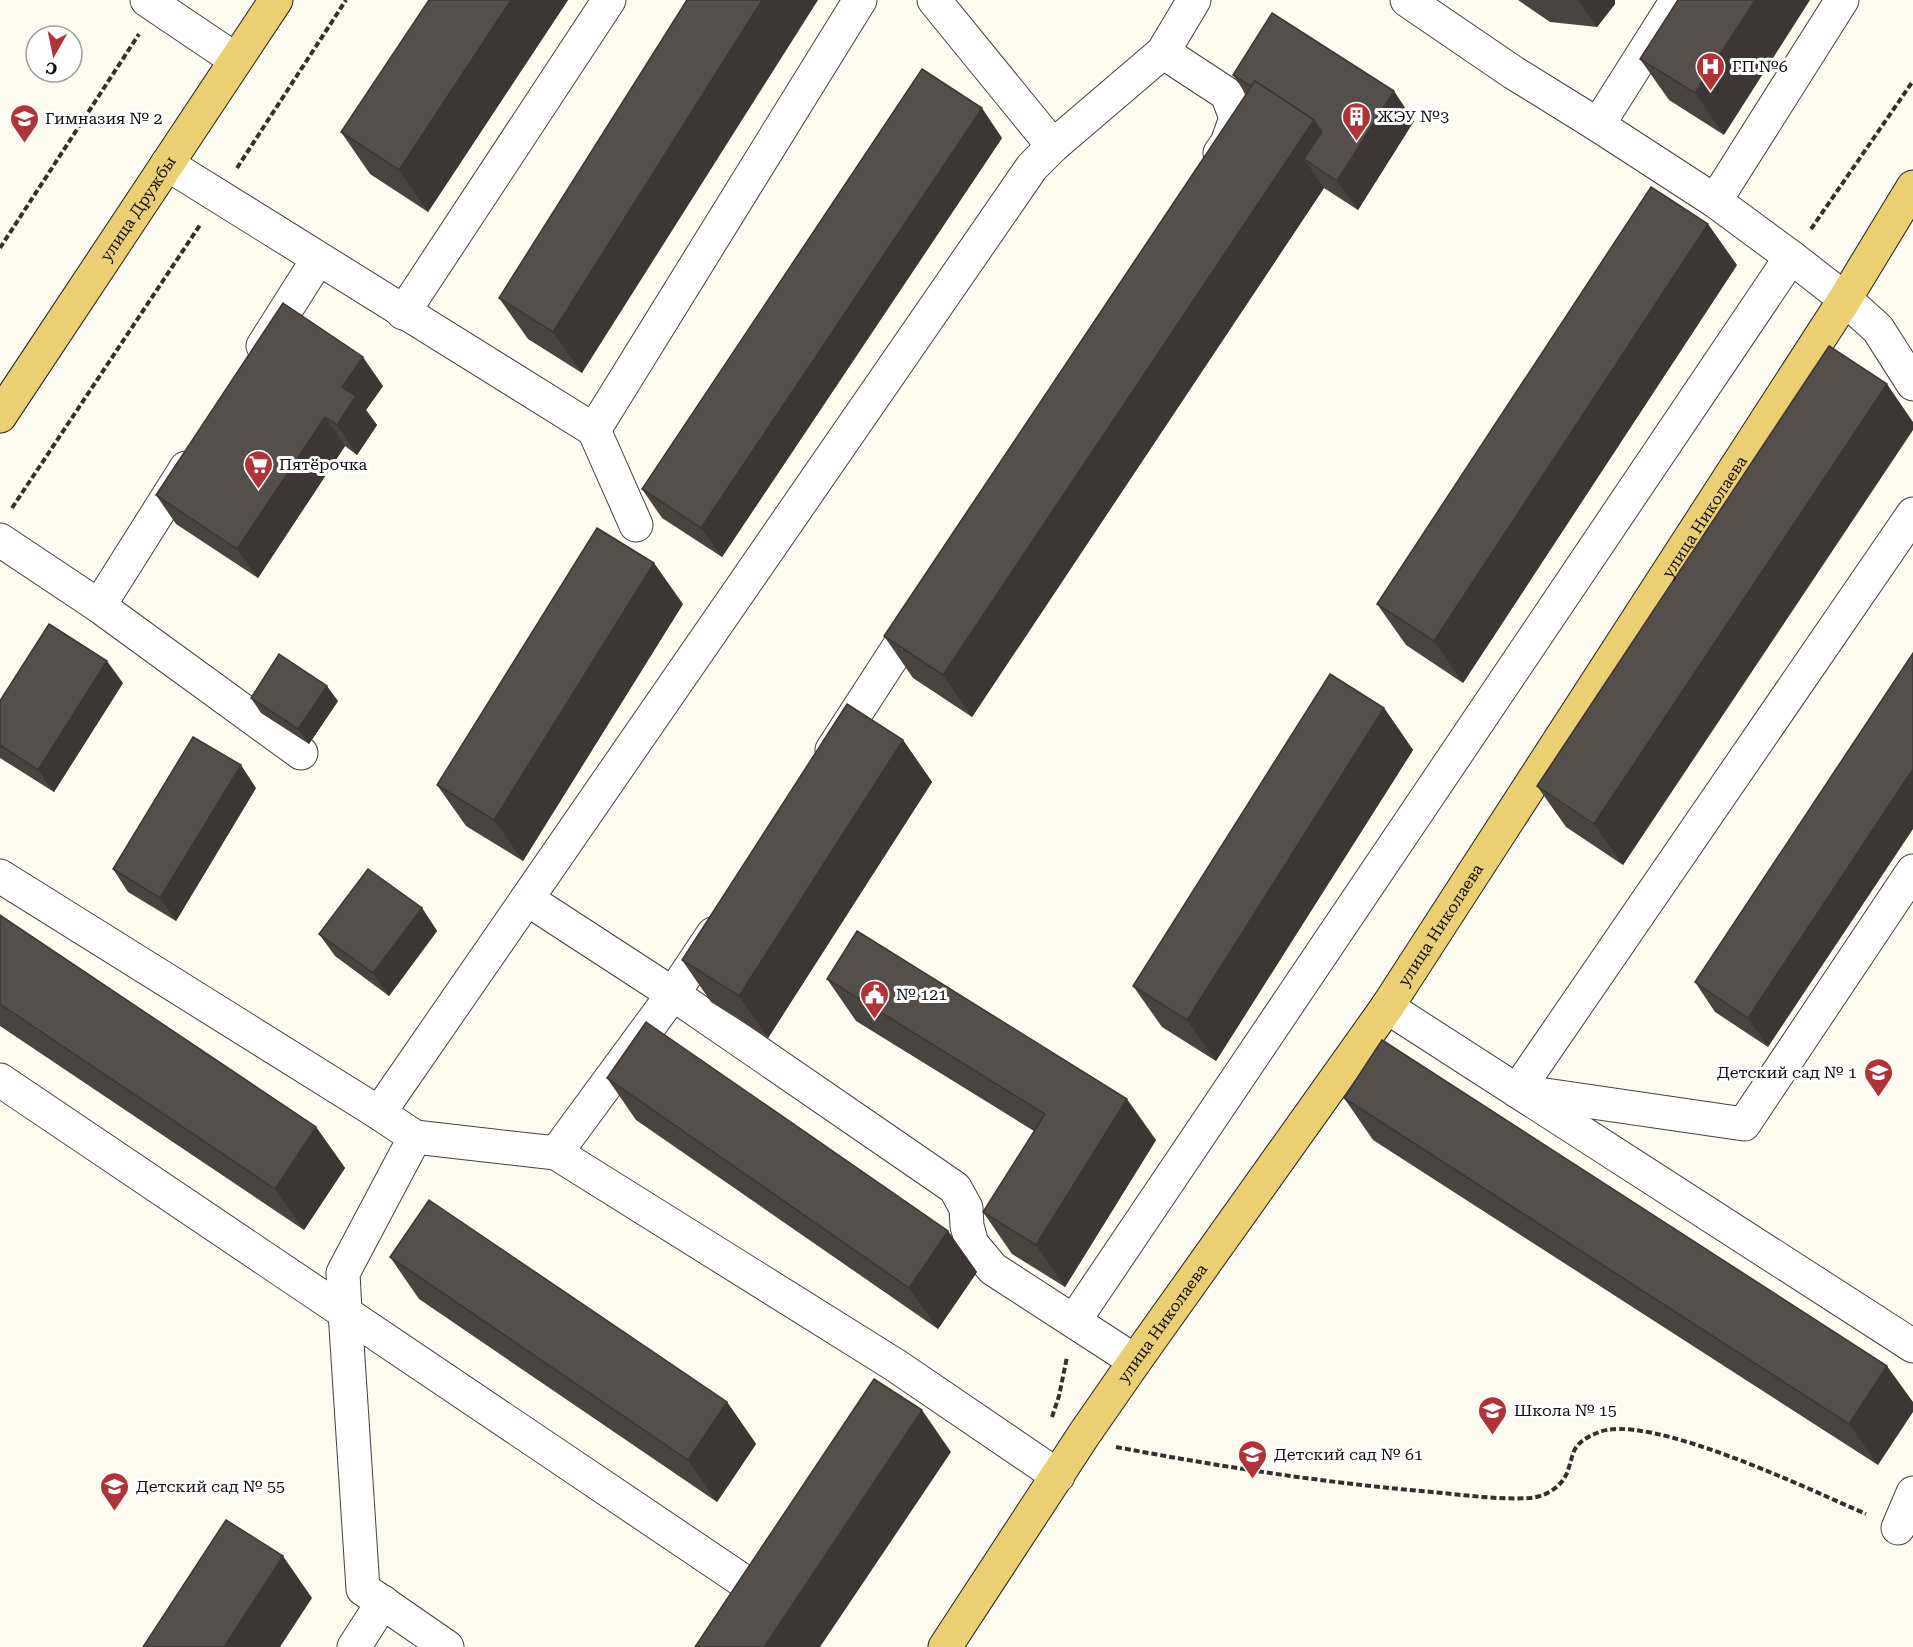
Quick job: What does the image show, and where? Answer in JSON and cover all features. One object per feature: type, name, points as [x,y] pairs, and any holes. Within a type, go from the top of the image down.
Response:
[{"type":"main road","name":"улица Дружбы","points":[[0,416],[276,0]]},
{"type":"main road","name":"улица Николаева","points":[[945,1647],[1134,1361],[1387,1007],[1845,299],[1913,187]]},
{"type":"lane","points":[[404,313],[609,0]]},
{"type":"lane","points":[[594,430],[860,0]]},
{"type":"lane","points":[[934,0],[1053,146]]},
{"type":"lane","points":[[379,1113],[1032,167],[1053,146],[1163,52],[1194,0]]},
{"type":"lane","points":[[1407,0],[1514,73],[1715,201],[1791,257],[1878,328],[1913,384]]},
{"type":"lane","points":[[1598,125],[1677,0]]},
{"type":"lane","points":[[1715,201],[1842,0]]},
{"type":"lane","points":[[152,3],[236,60]]},
{"type":"lane","points":[[1163,52],[1227,94],[1236,118],[1227,143],[1207,173]]},
{"type":"lane","points":[[167,164],[594,430],[636,525]]},
{"type":"lane","points":[[1074,1321],[1791,257]]},
{"type":"lane","points":[[249,368],[318,259]]},
{"type":"lane","points":[[99,606],[199,448]]},
{"type":"lane","points":[[1517,1091],[1913,514]]},
{"type":"lane","points":[[3,528],[99,606],[301,753]]},
{"type":"lane","points":[[817,774],[934,593]]},
{"type":"lane","points":[[1517,1091],[1744,1124],[1913,871]]},
{"type":"lane","points":[[0,876],[415,1137],[556,1153],[888,1375],[1058,1476]]},
{"type":"lane","points":[[527,899],[673,994],[955,1188],[966,1208],[967,1226],[972,1244],[993,1269],[1134,1361]]},
{"type":"lane","points":[[556,1153],[673,994],[725,914]]},
{"type":"lane","points":[[1387,1007],[1913,1346]]},
{"type":"lane","points":[[0,1080],[345,1312],[756,1575],[732,1611]]},
{"type":"lane","points":[[415,1137],[343,1273],[345,1312],[363,1589],[447,1647]]},
{"type":"lane","points":[[1898,1528],[1913,1493]]},
{"type":"lane","points":[[354,1647],[383,1602]]},
{"type":"path","points":[[3,528],[346,0]]},
{"type":"path","points":[[0,248],[118,68],[152,3]]},
{"type":"path","points":[[1791,257],[1913,81]]},
{"type":"path","points":[[1111,1446],[1305,1478],[1487,1497],[1532,1498],[1552,1491],[1566,1476],[1575,1449],[1586,1438],[1600,1431],[1626,1428],[1655,1433],[1750,1463],[1898,1528]]},
{"type":"building","points":[[429,0],[511,0],[399,170],[341,132]]},
{"type":"building","points":[[687,0],[762,0],[553,332],[499,298]]},
{"type":"building","points":[[1678,0],[1755,0],[1695,93],[1640,59]]},
{"type":"building","points":[[1272,13],[1394,91],[1337,181],[1304,159],[1322,132],[1314,120],[1255,81],[1251,86],[1233,75]]},
{"type":"building","points":[[922,69],[982,108],[701,528],[642,489]]},
{"type":"building","points":[[1255,81],[1314,120],[943,675],[884,636]]},
{"type":"building","points":[[1651,187],[1708,224],[1434,641],[1377,604]]},
{"type":"building","name":"Пятёрочка","points":[[283,303],[363,357],[342,387],[356,396],[337,425],[325,417],[237,549],[156,495]]},
{"type":"building","points":[[1829,346],[1887,384],[1594,824],[1537,786]]},
{"type":"building","points":[[597,528],[654,563],[494,820],[437,785]]},
{"type":"building","points":[[49,624],[107,661],[38,770],[0,745],[0,701]]},
{"type":"building","points":[[1913,653],[1913,769],[1748,1018],[1695,982]]},
{"type":"building","points":[[279,654],[327,686],[298,729],[251,698]]},
{"type":"building","points":[[1330,674],[1384,708],[1187,1020],[1133,986]]},
{"type":"building","points":[[847,704],[903,740],[739,996],[682,960]]},
{"type":"building","points":[[193,737],[241,765],[160,898],[113,869]]},
{"type":"building","points":[[368,869],[422,908],[373,973],[319,934]]},
{"type":"building","points":[[0,915],[316,1127],[275,1189],[0,1004]]},
{"type":"building","points":[[857,931],[1127,1099],[1036,1245],[983,1212],[1045,1114],[827,979]]},
{"type":"building","points":[[646,1022],[948,1231],[909,1288],[607,1078]]},
{"type":"building","points":[[1382,1040],[1887,1366],[1849,1424],[1344,1098]]},
{"type":"building","points":[[429,1200],[727,1402],[688,1460],[390,1257]]},
{"type":"building","points":[[874,1379],[922,1410],[764,1647],[695,1647]]},
{"type":"building","points":[[226,1520],[283,1556],[224,1647],[143,1647]]},
{"type":"place","name":"ГП №6","points":[[1711,92]]},
{"type":"place","name":"ЖЭУ №3","points":[[1356,142]]},
{"type":"place","name":"Гимназия № 2","points":[[24,144]]},
{"type":"place","name":"Пятёрочка","points":[[258,490]]},
{"type":"place","name":"№ 121","points":[[875,1020]]},
{"type":"place","name":"Детский сад № 1","points":[[1878,1098]]},
{"type":"place","name":"Школа № 15","points":[[1493,1436]]},
{"type":"place","name":"Детский сад № 61","points":[[1253,1480]]},
{"type":"place","name":"Детский сад № 55","points":[[115,1512]]}]
